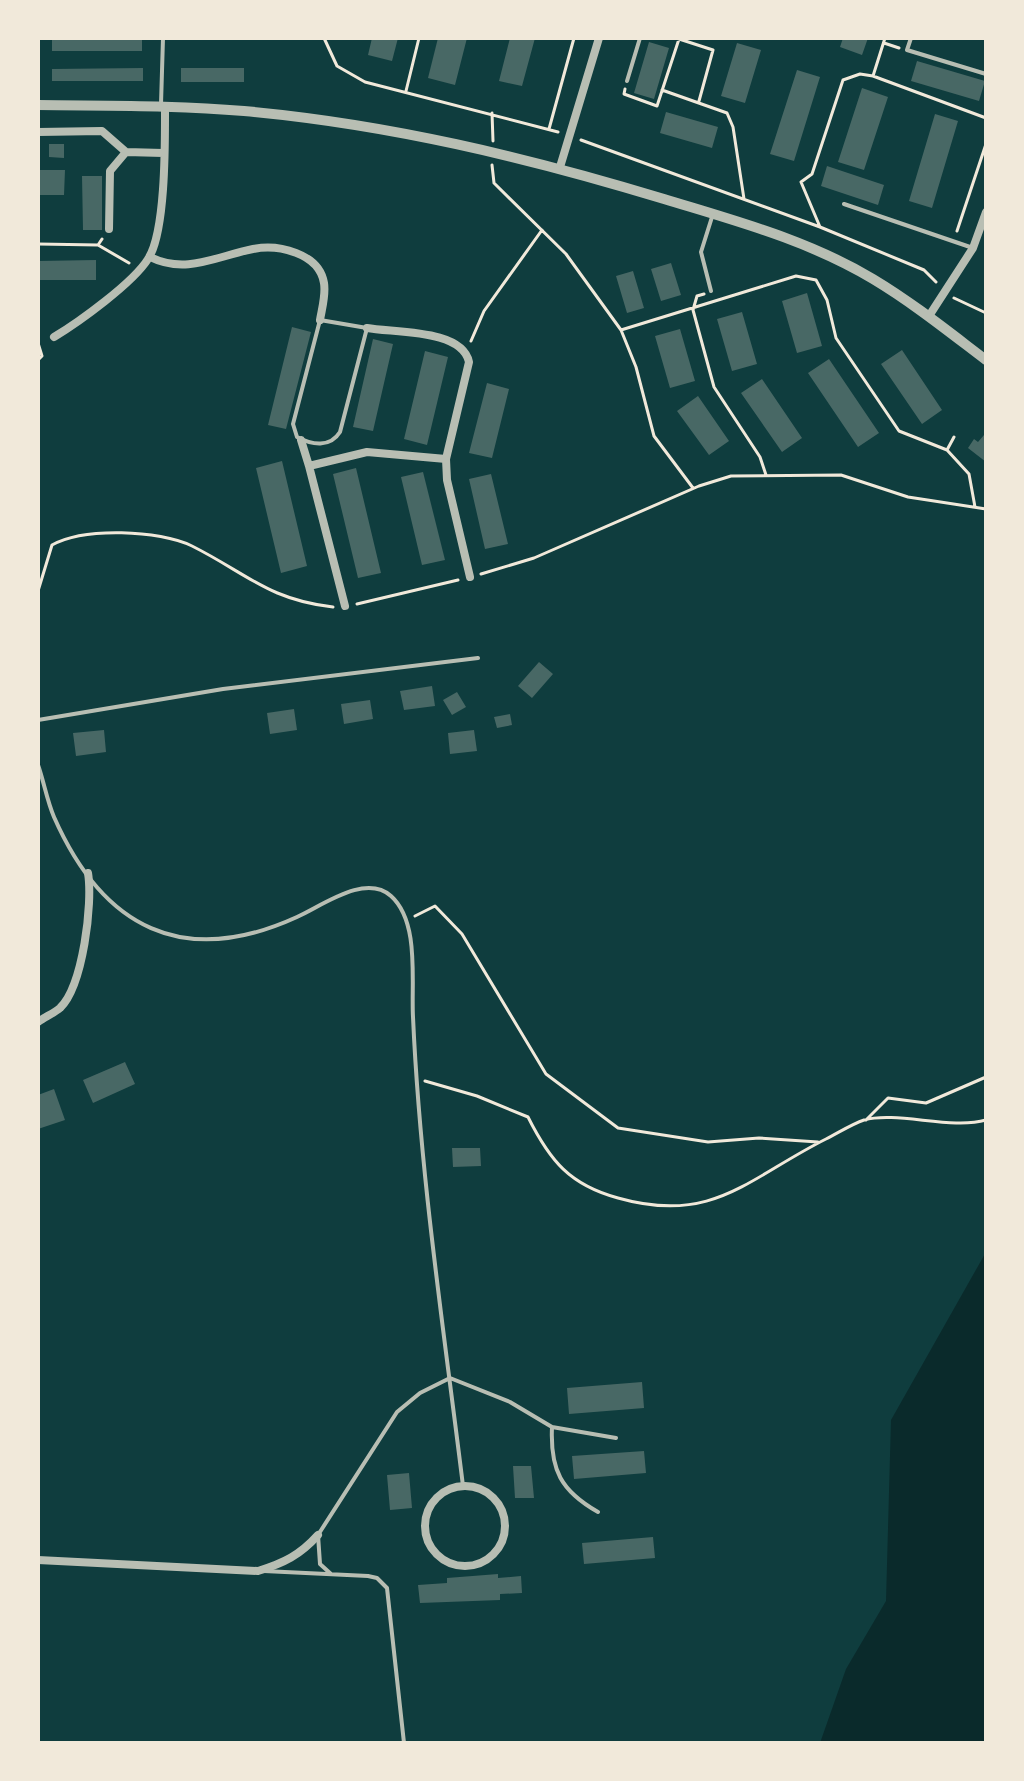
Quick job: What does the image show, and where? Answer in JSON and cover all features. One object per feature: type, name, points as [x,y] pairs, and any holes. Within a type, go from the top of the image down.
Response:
[{"type":"street","points":[[560,167],[599,38]]},
{"type":"street","points":[[38,105],[243,111],[346,123],[447,140],[560,167],[792,239],[872,278],[929,316],[986,360]]},
{"type":"street","points":[[54,337],[75,324],[150,257],[162,200],[163,107]]},
{"type":"street","points":[[38,132],[102,131],[126,152],[163,153]]},
{"type":"street","points":[[109,229],[110,171],[126,152]]},
{"type":"street","points":[[929,316],[973,248],[986,212]]},
{"type":"street","points":[[150,257],[177,265],[221,260],[253,249],[280,248],[299,253],[316,266],[324,281],[320,320]]},
{"type":"street","points":[[367,328],[426,334],[460,345],[467,352],[469,362],[446,459],[447,480],[470,577]]},
{"type":"street","points":[[301,440],[345,606]]},
{"type":"street","points":[[309,466],[367,452],[446,459]]},
{"type":"street","points":[[38,1022],[61,1007],[71,990],[90,920],[92,898],[88,873]]},
{"type":"street","points":[[463,1486],[479,1488],[493,1497],[502,1510],[506,1525],[503,1540],[495,1554],[482,1563],[467,1567],[451,1564],[438,1556],[429,1543],[425,1528],[427,1512],[436,1499],[448,1490],[463,1486]]},
{"type":"street","points":[[38,1560],[258,1571],[301,1553],[318,1535]]},
{"type":"lane","points":[[163,38],[163,107]]},
{"type":"lane","points":[[627,81],[640,38]]},
{"type":"lane","points":[[911,38],[907,50],[986,74]]},
{"type":"lane","points":[[844,204],[973,248]]},
{"type":"lane","points":[[711,291],[701,252],[713,214]]},
{"type":"lane","points":[[320,320],[367,328],[340,432],[331,442],[324,444],[301,440],[293,424],[320,320]]},
{"type":"lane","points":[[38,720],[223,689],[478,658]]},
{"type":"lane","points":[[38,765],[54,817],[88,873],[142,927],[176,939],[209,941],[293,919],[351,891],[372,888],[390,895],[408,919],[416,1079],[463,1486]]},
{"type":"lane","points":[[331,1574],[320,1564],[318,1535],[397,1412],[420,1393],[450,1378],[510,1402],[552,1427],[616,1438]]},
{"type":"lane","points":[[552,1427],[551,1450],[557,1474],[575,1499],[598,1512]]},
{"type":"lane","points":[[258,1571],[377,1578],[387,1588],[404,1743]]},
{"type":"path","points":[[324,38],[337,66],[349,76],[549,129],[820,227],[924,270],[962,304],[986,313]]},
{"type":"path","points":[[406,91],[419,38]]},
{"type":"path","points":[[549,129],[574,38]]},
{"type":"path","points":[[627,81],[624,94],[657,106],[678,38],[713,50],[698,102]]},
{"type":"path","points":[[873,76],[885,41],[907,50]]},
{"type":"path","points":[[820,227],[801,182],[812,174],[843,80],[860,74],[873,76],[986,118]]},
{"type":"path","points":[[662,90],[727,113],[733,127],[744,199]]},
{"type":"path","points":[[492,113],[493,142]]},
{"type":"path","points":[[953,243],[986,144]]},
{"type":"path","points":[[491,162],[494,183],[588,281],[621,330],[636,367],[654,436],[694,489]]},
{"type":"path","points":[[98,245],[109,229]]},
{"type":"path","points":[[467,352],[484,311],[542,230]]},
{"type":"path","points":[[38,244],[98,245],[140,269]]},
{"type":"path","points":[[621,330],[796,276],[816,280],[827,300],[836,338],[899,431],[907,438],[947,450],[969,474],[975,507]]},
{"type":"path","points":[[711,291],[697,296],[693,310],[714,387],[760,457],[766,475]]},
{"type":"path","points":[[38,343],[42,356],[38,360]]},
{"type":"path","points":[[947,450],[954,437]]},
{"type":"path","points":[[38,591],[52,545],[64,538],[91,533],[169,538],[191,546],[268,591],[312,604],[345,606],[392,598],[534,558],[731,476],[841,475],[908,497],[986,509]]},
{"type":"path","points":[[408,919],[435,906],[462,934],[546,1074],[618,1128],[708,1142],[759,1138],[821,1142]]},
{"type":"path","points":[[416,1079],[477,1096],[528,1117],[546,1153],[587,1190],[647,1206],[695,1206],[741,1190],[821,1142],[866,1120],[888,1098],[926,1103],[986,1077]]},
{"type":"path","points":[[866,1120],[986,1120]]},
{"type":"water","points":[[986,1252],[986,1743],[820,1743],[846,1669],[886,1601],[891,1420]]},
{"type":"building","points":[[52,38],[142,38],[142,51],[52,51]]},
{"type":"building","points":[[372,38],[398,38],[392,61],[368,55]]},
{"type":"building","points":[[438,38],[467,38],[455,85],[428,78]]},
{"type":"building","points":[[510,38],[535,38],[522,86],[499,81]]},
{"type":"building","points":[[843,38],[868,38],[862,55],[840,47]]},
{"type":"building","points":[[649,42],[669,48],[654,99],[634,93]]},
{"type":"building","points":[[737,43],[761,50],[745,103],[721,96]]},
{"type":"building","points":[[917,61],[985,81],[979,101],[911,81]]},
{"type":"building","points":[[143,68],[143,81],[52,81],[52,69]]},
{"type":"building","points":[[181,68],[244,68],[244,82],[181,82]]},
{"type":"building","points":[[797,70],[820,77],[794,161],[770,154]]},
{"type":"building","points":[[862,88],[888,97],[864,170],[838,162]]},
{"type":"building","points":[[666,112],[718,127],[712,148],[660,133]]},
{"type":"building","points":[[935,114],[958,121],[932,208],[909,201]]},
{"type":"building","points":[[49,144],[64,144],[64,158],[49,157]]},
{"type":"building","points":[[827,166],[884,185],[878,205],[821,186]]},
{"type":"building","points":[[38,170],[65,170],[64,195],[38,195]]},
{"type":"building","points":[[82,176],[102,176],[102,230],[83,230]]},
{"type":"building","points":[[96,260],[96,280],[38,280],[38,261]]},
{"type":"building","points":[[671,263],[681,295],[661,301],[651,269]]},
{"type":"building","points":[[633,271],[644,308],[627,313],[616,276]]},
{"type":"building","points":[[807,293],[822,346],[797,353],[782,301]]},
{"type":"building","points":[[742,312],[757,364],[732,371],[717,319]]},
{"type":"building","points":[[292,327],[311,332],[286,429],[268,425]]},
{"type":"building","points":[[680,329],[695,381],[670,388],[655,336]]},
{"type":"building","points":[[373,339],[393,344],[373,431],[353,427]]},
{"type":"building","points":[[902,350],[942,410],[922,424],[881,364]]},
{"type":"building","points":[[425,351],[448,357],[427,445],[404,439]]},
{"type":"building","points":[[829,359],[879,433],[858,447],[808,373]]},
{"type":"building","points":[[762,379],[802,438],[782,452],[741,393]]},
{"type":"building","points":[[487,383],[509,389],[492,458],[469,453]]},
{"type":"building","points":[[698,396],[729,441],[709,455],[677,411]]},
{"type":"building","points":[[984,435],[986,462],[968,448],[974,439],[978,442]]},
{"type":"building","points":[[282,461],[307,566],[281,573],[256,468]]},
{"type":"building","points":[[356,468],[381,573],[358,578],[333,474]]},
{"type":"building","points":[[423,472],[445,560],[422,565],[401,477]]},
{"type":"building","points":[[491,474],[508,544],[485,549],[469,479]]},
{"type":"building","points":[[539,662],[553,674],[532,698],[518,686]]},
{"type":"building","points":[[432,686],[435,706],[404,710],[400,691]]},
{"type":"building","points":[[457,692],[466,707],[452,715],[443,700]]},
{"type":"building","points":[[370,700],[373,719],[344,724],[341,704]]},
{"type":"building","points":[[294,709],[297,730],[270,734],[267,713]]},
{"type":"building","points":[[510,714],[512,725],[497,728],[494,717]]},
{"type":"building","points":[[104,730],[106,752],[76,756],[73,733]]},
{"type":"building","points":[[474,730],[477,751],[450,754],[448,733]]},
{"type":"building","points":[[125,1062],[135,1084],[93,1103],[83,1080]]},
{"type":"building","points":[[54,1089],[65,1120],[38,1129],[38,1095]]},
{"type":"building","points":[[452,1148],[480,1148],[481,1166],[453,1167]]},
{"type":"building","points":[[642,1382],[644,1408],[569,1414],[567,1388]]},
{"type":"building","points":[[644,1451],[646,1473],[574,1479],[572,1456]]},
{"type":"building","points":[[513,1466],[531,1466],[534,1498],[515,1498]]},
{"type":"building","points":[[409,1473],[412,1508],[390,1510],[387,1475]]},
{"type":"building","points":[[653,1537],[655,1558],[584,1564],[582,1543]]},
{"type":"building","points":[[498,1574],[498,1578],[521,1576],[522,1593],[500,1594],[500,1600],[420,1603],[418,1585],[447,1583],[447,1578]]}]
